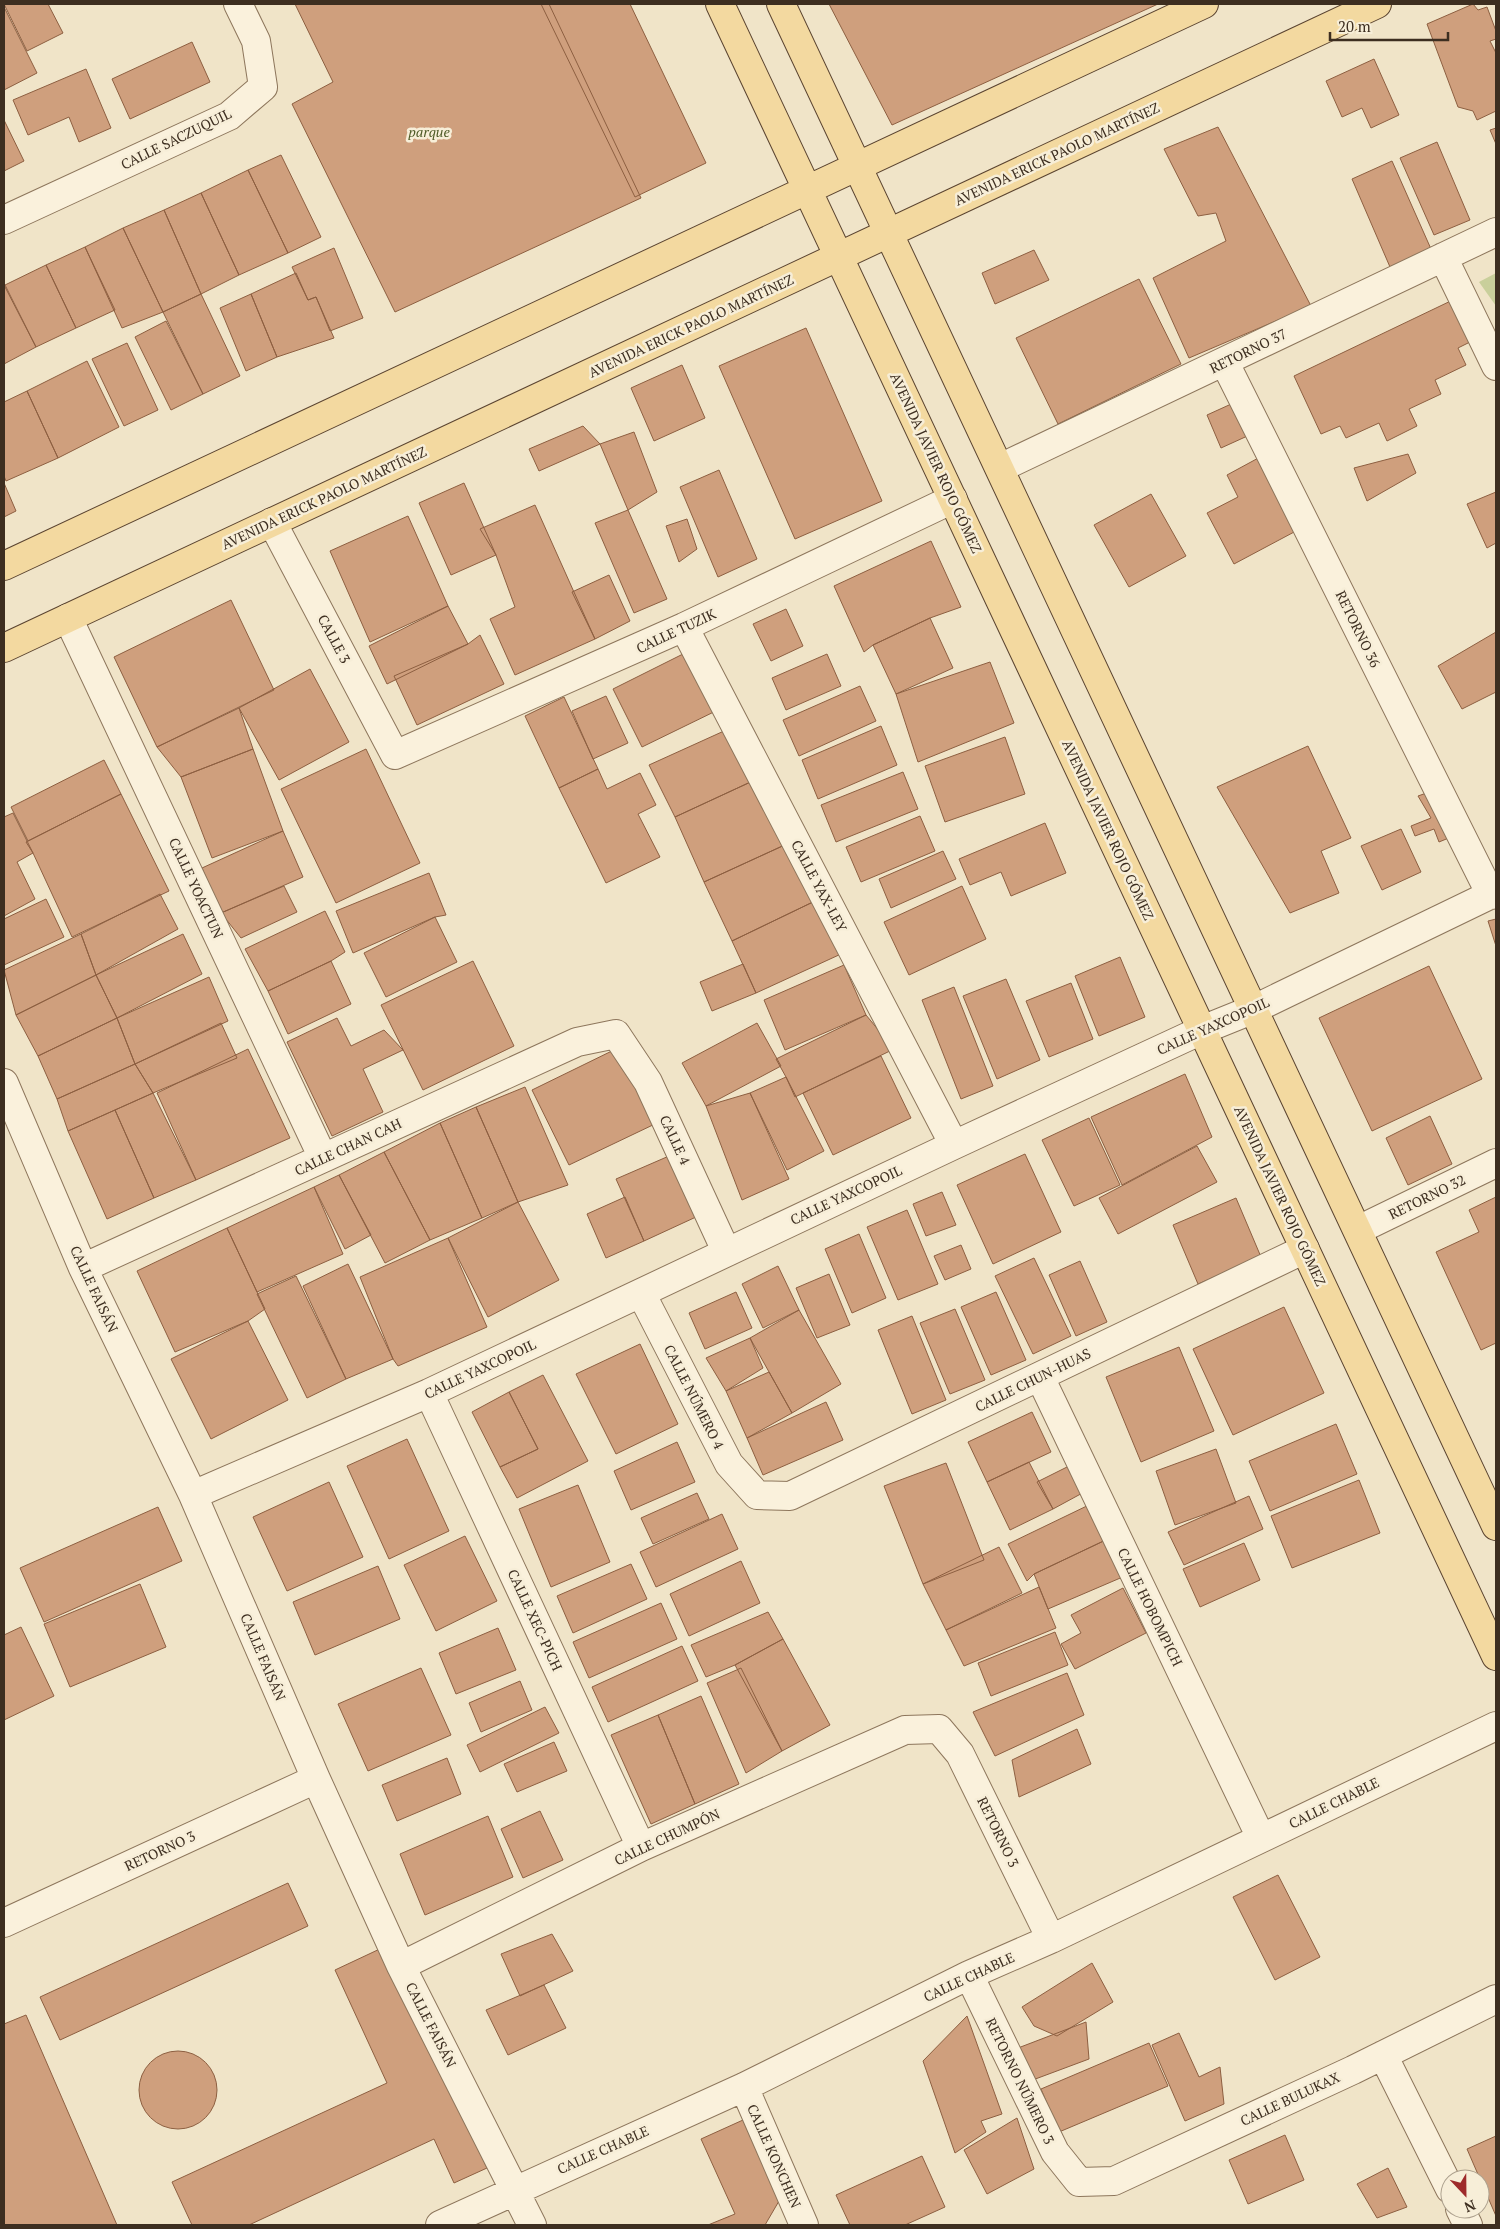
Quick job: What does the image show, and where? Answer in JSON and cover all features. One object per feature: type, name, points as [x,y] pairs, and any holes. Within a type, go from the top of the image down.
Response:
[{"type":"main road","name":"AVENIDA JAVIER ROJO GÓMEZ","points":[[720,4],[1496,1656]]},
{"type":"main road","points":[[781,4],[1496,1526]]},
{"type":"main road","points":[[4,566],[1204,4]]},
{"type":"main road","name":"AVENIDA ERICK PAOLO MARTÍNEZ","points":[[4,648],[1377,4]]},
{"type":"street","name":"CALLE SACZUQUIL","points":[[4,220],[229,116],[263,87],[256,41],[238,4]]},
{"type":"street","name":"RETORNO 37","points":[[1000,468],[1225,363],[1496,232]]},
{"type":"street","points":[[1443,257],[1496,366]]},
{"type":"street","name":"RETORNO 36","points":[[1225,363],[1493,894]]},
{"type":"street","name":"CALLE TUZIK","points":[[395,755],[684,628],[953,499]]},
{"type":"street","name":"CALLE 3","points":[[272,522],[395,755]]},
{"type":"street","name":"CALLE YOACTUN","points":[[68,618],[323,1158]]},
{"type":"street","name":"CALLE YAX-LEY","points":[[684,628],[954,1145]]},
{"type":"street","name":"CALLE YAXCOPOIL","points":[[194,1495],[429,1393],[726,1251],[1202,1030],[1254,1009],[1493,894]]},
{"type":"street","name":"CALLE CHAN CAH","points":[[83,1268],[577,1042],[616,1034]]},
{"type":"street","name":"CALLE 4","points":[[616,1034],[648,1082],[726,1251]]},
{"type":"street","name":"CALLE FAISÁN","points":[[4,1083],[83,1268],[194,1495],[316,1779],[401,1966],[516,2190],[532,2225]]},
{"type":"street","name":"RETORNO 32","points":[[1358,1230],[1496,1163]]},
{"type":"street","name":"CALLE CHUN-HUAS","points":[[757,1495],[790,1496],[1305,1249]]},
{"type":"street","name":"CALLE NÚMERO 4","points":[[641,1293],[729,1464],[757,1495]]},
{"type":"street","name":"CALLE HOBOMPICH","points":[[1040,1377],[1261,1838]]},
{"type":"street","name":"CALLE XEC-PICH","points":[[429,1393],[641,1847]]},
{"type":"street","name":"CALLE CHABLE","points":[[440,2225],[744,2087],[969,1975],[1051,1939],[1496,1726]]},
{"type":"street","name":"CALLE CHUMPÓN","points":[[401,1966],[641,1847],[905,1730],[939,1730]]},
{"type":"street","name":"RETORNO 3","points":[[939,1730],[960,1754],[1051,1939]]},
{"type":"street","name":"RETORNO 3","points":[[4,1923],[316,1779]]},
{"type":"street","name":"RETORNO NÚMERO 3","points":[[969,1975],[1055,2152],[1079,2182]]},
{"type":"street","name":"CALLE BULUKAX","points":[[1079,2182],[1114,2181],[1383,2055],[1496,1999]]},
{"type":"street","points":[[1383,2055],[1440,2169]]},
{"type":"street","name":"CALLE KONCHEN","points":[[744,2087],[804,2225]]},
{"type":"green space","points":[[1496,273],[1496,306],[1479,282]]},
{"type":"building","points":[[4,4],[48,4],[63,33],[27,51]]},
{"type":"building","name":"parque","points":[[295,4],[549,4],[641,198],[395,312],[292,104],[333,82]]},
{"type":"building","points":[[541,4],[630,4],[706,163],[635,197]]},
{"type":"building","points":[[829,4],[1158,4],[892,125]]},
{"type":"building","points":[[1473,4],[1478,10],[1487,7],[1496,31],[1496,39],[1490,41],[1496,53],[1496,111],[1477,120],[1473,111],[1458,107],[1427,24]]},
{"type":"building","points":[[4,7],[37,73],[4,90]]},
{"type":"building","points":[[192,42],[210,82],[130,119],[112,79]]},
{"type":"building","points":[[1374,59],[1399,115],[1371,128],[1362,108],[1342,117],[1326,81]]},
{"type":"building","points":[[86,69],[111,128],[79,142],[69,117],[28,135],[13,100]]},
{"type":"building","points":[[4,120],[24,161],[4,171]]},
{"type":"building","points":[[1218,127],[1311,306],[1189,358],[1153,278],[1226,241],[1216,213],[1198,216],[1164,149]]},
{"type":"building","points":[[1496,128],[1496,144],[1490,130]]},
{"type":"building","points":[[1437,142],[1470,220],[1434,235],[1400,158]]},
{"type":"building","points":[[281,155],[321,237],[288,253],[248,170]]},
{"type":"building","points":[[1392,161],[1431,249],[1390,267],[1352,179]]},
{"type":"building","points":[[248,170],[288,253],[239,275],[201,193]]},
{"type":"building","points":[[201,193],[239,275],[201,294],[164,210]]},
{"type":"building","points":[[164,210],[201,294],[163,312],[123,228]]},
{"type":"building","points":[[123,228],[163,312],[122,328],[85,247]]},
{"type":"building","points":[[85,247],[115,310],[76,328],[46,265]]},
{"type":"building","points":[[334,248],[363,318],[330,331],[316,297],[308,300],[292,267]]},
{"type":"building","points":[[1034,250],[1049,280],[995,304],[982,273]]},
{"type":"building","points":[[46,265],[76,328],[36,347],[5,285]]},
{"type":"building","points":[[296,273],[308,300],[316,297],[334,338],[277,357],[251,294]]},
{"type":"building","points":[[1139,279],[1181,364],[1058,424],[1016,338]]},
{"type":"building","points":[[4,285],[36,347],[4,364]]},
{"type":"building","points":[[201,294],[240,376],[203,394],[163,312]]},
{"type":"building","points":[[251,294],[277,357],[246,371],[220,308]]},
{"type":"building","points":[[1459,297],[1478,338],[1458,348],[1466,365],[1435,380],[1441,394],[1409,409],[1417,426],[1387,441],[1379,423],[1346,438],[1340,426],[1321,434],[1294,376]]},
{"type":"building","points":[[166,321],[203,394],[171,410],[135,337]]},
{"type":"building","points":[[806,328],[882,501],[795,539],[719,366]]},
{"type":"building","points":[[127,343],[158,410],[124,426],[92,359]]},
{"type":"building","points":[[87,361],[119,427],[58,458],[27,391]]},
{"type":"building","points":[[682,365],[705,418],[654,441],[631,388]]},
{"type":"building","points":[[27,391],[58,458],[6,481],[4,476],[4,402]]},
{"type":"building","points":[[1240,400],[1254,433],[1221,448],[1207,415]]},
{"type":"building","points":[[583,426],[600,444],[539,471],[529,449]]},
{"type":"building","points":[[634,432],[657,492],[628,510],[600,444]]},
{"type":"building","points":[[1408,454],[1416,473],[1367,501],[1354,468]]},
{"type":"building","points":[[1262,456],[1296,531],[1234,564],[1207,513],[1238,497],[1227,475]]},
{"type":"building","points":[[719,470],[757,559],[718,577],[680,487]]},
{"type":"building","points":[[4,483],[16,511],[4,517]]},
{"type":"building","points":[[464,483],[496,555],[451,575],[419,503]]},
{"type":"building","points":[[1496,492],[1496,543],[1487,548],[1467,504]]},
{"type":"building","points":[[1151,494],[1186,556],[1129,587],[1094,525]]},
{"type":"building","points":[[535,505],[595,639],[515,675],[490,619],[515,607],[496,555],[480,529]]},
{"type":"building","points":[[628,510],[667,599],[634,613],[595,523]]},
{"type":"building","points":[[408,516],[448,606],[370,642],[330,551]]},
{"type":"building","points":[[687,519],[697,549],[679,562],[666,526]]},
{"type":"building","points":[[931,541],[961,607],[930,618],[873,645],[864,652],[834,586]]},
{"type":"building","points":[[609,575],[630,621],[595,639],[572,592]]},
{"type":"building","points":[[231,600],[274,690],[157,747],[114,657]]},
{"type":"building","points":[[448,606],[468,644],[387,684],[369,646]]},
{"type":"building","points":[[786,609],[803,646],[771,661],[753,624]]},
{"type":"building","points":[[930,618],[953,668],[896,694],[873,645]]},
{"type":"building","points":[[1496,632],[1496,692],[1462,709],[1438,666]]},
{"type":"building","points":[[480,635],[504,684],[417,725],[394,676],[468,644]]},
{"type":"building","points":[[695,648],[724,707],[642,747],[613,689]]},
{"type":"building","points":[[827,654],[841,686],[786,710],[772,678]]},
{"type":"building","points":[[990,662],[1014,723],[918,762],[896,694]]},
{"type":"building","points":[[310,669],[349,742],[279,780],[239,708]]},
{"type":"building","points":[[860,686],[876,721],[799,756],[783,720]]},
{"type":"building","points":[[606,696],[628,743],[593,759],[572,711]]},
{"type":"building","points":[[564,697],[598,769],[559,788],[525,716]]},
{"type":"building","points":[[239,708],[253,749],[181,777],[157,747]]},
{"type":"building","points":[[735,726],[757,779],[675,817],[649,765]]},
{"type":"building","points":[[881,726],[897,765],[818,799],[802,760]]},
{"type":"building","points":[[1005,737],[1025,794],[945,822],[925,766]]},
{"type":"building","points":[[1308,746],[1351,838],[1321,851],[1339,893],[1290,913],[1217,787]]},
{"type":"building","points":[[253,749],[283,831],[212,858],[181,777]]},
{"type":"building","points":[[366,749],[420,863],[336,903],[281,789]]},
{"type":"building","points":[[104,760],[121,794],[28,841],[11,807]]},
{"type":"building","points":[[598,769],[607,789],[640,773],[656,805],[638,814],[660,857],[606,883],[559,788]]},
{"type":"building","points":[[903,772],[918,809],[836,842],[821,805]]},
{"type":"building","points":[[757,779],[789,843],[704,882],[675,817]]},
{"type":"building","points":[[1435,790],[1456,835],[1439,842],[1434,829],[1415,836],[1411,826],[1431,818],[1418,796]]},
{"type":"building","points":[[121,794],[169,891],[72,937],[33,853],[26,842]]},
{"type":"building","points":[[13,813],[33,853],[17,862],[35,899],[4,916],[4,817]]},
{"type":"building","points":[[920,816],[935,851],[861,882],[846,847]]},
{"type":"building","points":[[1045,823],[1066,873],[1011,896],[1001,872],[970,885],[959,859]]},
{"type":"building","points":[[1401,829],[1421,872],[1382,890],[1361,846]]},
{"type":"building","points":[[283,831],[303,877],[221,913],[202,868]]},
{"type":"building","points":[[789,843],[815,901],[732,941],[704,882]]},
{"type":"building","points":[[943,851],[956,879],[891,908],[879,879]]},
{"type":"building","points":[[429,873],[446,915],[435,917],[353,953],[336,911]]},
{"type":"building","points":[[284,886],[297,912],[241,938],[221,913]]},
{"type":"building","points":[[962,886],[986,939],[909,975],[884,922]]},
{"type":"building","points":[[160,894],[178,929],[96,975],[81,934]]},
{"type":"building","points":[[46,899],[64,937],[4,965],[4,919]]},
{"type":"building","points":[[815,901],[841,954],[756,993],[732,941]]},
{"type":"building","points":[[325,911],[345,952],[331,961],[268,991],[245,949]]},
{"type":"building","points":[[435,917],[457,962],[386,997],[364,953]]},
{"type":"building","points":[[1496,919],[1496,946],[1488,921]]},
{"type":"building","points":[[81,934],[96,975],[16,1015],[4,970]]},
{"type":"building","points":[[183,934],[202,974],[117,1018],[96,975]]},
{"type":"building","points":[[1120,957],[1145,1017],[1099,1036],[1075,976]]},
{"type":"building","points":[[331,961],[351,1004],[288,1034],[268,991]]},
{"type":"building","points":[[473,961],[514,1046],[423,1090],[381,1005]]},
{"type":"building","points":[[743,964],[756,993],[712,1011],[700,982]]},
{"type":"building","points":[[844,965],[866,1015],[785,1050],[764,1000]]},
{"type":"building","points":[[1429,966],[1482,1079],[1372,1131],[1319,1018]]},
{"type":"building","points":[[96,975],[117,1018],[38,1056],[16,1015]]},
{"type":"building","points":[[209,977],[228,1021],[135,1064],[117,1018]]},
{"type":"building","points":[[1006,979],[1040,1060],[997,1079],[963,996]]},
{"type":"building","points":[[1071,983],[1093,1039],[1049,1057],[1026,1001]]},
{"type":"building","points":[[954,987],[993,1086],[961,1099],[922,1000]]},
{"type":"building","points":[[866,1015],[894,1049],[795,1097],[776,1059]]},
{"type":"building","points":[[117,1018],[135,1064],[57,1099],[38,1056]]},
{"type":"building","points":[[337,1018],[351,1046],[384,1030],[403,1050],[363,1069],[383,1112],[332,1136],[287,1042]]},
{"type":"building","points":[[221,1023],[237,1058],[153,1093],[135,1064]]},
{"type":"building","points":[[757,1023],[781,1066],[706,1106],[682,1063]]},
{"type":"building","points":[[620,1047],[657,1123],[569,1165],[532,1090]]},
{"type":"building","points":[[248,1049],[290,1138],[196,1180],[157,1093]]},
{"type":"building","points":[[881,1056],[911,1118],[833,1155],[803,1093]]},
{"type":"building","points":[[135,1064],[153,1093],[68,1131],[57,1099]]},
{"type":"building","points":[[1185,1074],[1212,1137],[1122,1185],[1091,1117]]},
{"type":"building","points":[[786,1077],[824,1151],[787,1170],[750,1093]]},
{"type":"building","points":[[525,1087],[568,1185],[518,1202],[476,1107]]},
{"type":"building","points":[[153,1093],[196,1180],[154,1198],[115,1110]]},
{"type":"building","points":[[750,1093],[789,1179],[742,1200],[706,1106]]},
{"type":"building","points":[[476,1107],[518,1202],[482,1218],[440,1123]]},
{"type":"building","points":[[115,1110],[154,1198],[107,1219],[68,1131]]},
{"type":"building","points":[[1430,1116],[1452,1164],[1408,1185],[1386,1138]]},
{"type":"building","points":[[1089,1118],[1120,1185],[1074,1206],[1042,1140]]},
{"type":"building","points":[[440,1123],[482,1218],[430,1240],[384,1152]]},
{"type":"building","points":[[1197,1146],[1217,1182],[1118,1234],[1099,1198]]},
{"type":"building","points":[[384,1152],[430,1240],[385,1263],[339,1175]]},
{"type":"building","points":[[1025,1154],[1061,1232],[993,1264],[957,1185]]},
{"type":"building","points":[[669,1156],[696,1217],[644,1241],[616,1179]]},
{"type":"building","points":[[339,1175],[371,1235],[345,1249],[314,1187]]},
{"type":"building","points":[[314,1187],[343,1254],[257,1292],[227,1228]]},
{"type":"building","points":[[942,1192],[956,1225],[926,1236],[913,1204]]},
{"type":"building","points":[[625,1197],[644,1241],[606,1258],[587,1214]]},
{"type":"building","points":[[1496,1197],[1496,1343],[1481,1350],[1436,1252],[1479,1232],[1469,1210]]},
{"type":"building","points":[[1236,1198],[1261,1257],[1198,1284],[1173,1225]]},
{"type":"building","points":[[518,1202],[559,1280],[488,1317],[448,1238]]},
{"type":"building","points":[[907,1210],[938,1284],[898,1300],[867,1227]]},
{"type":"building","points":[[227,1228],[265,1309],[248,1321],[175,1352],[137,1271]]},
{"type":"building","points":[[859,1234],[886,1298],[852,1313],[825,1249]]},
{"type":"building","points":[[448,1238],[487,1327],[398,1366],[393,1359],[360,1277]]},
{"type":"building","points":[[961,1245],[971,1269],[945,1280],[934,1256]]},
{"type":"building","points":[[1034,1258],[1071,1336],[1033,1354],[995,1276]]},
{"type":"building","points":[[1080,1261],[1107,1322],[1076,1336],[1049,1275]]},
{"type":"building","points":[[348,1264],[393,1359],[346,1379],[303,1286]]},
{"type":"building","points":[[778,1266],[799,1310],[763,1328],[742,1284]]},
{"type":"building","points":[[829,1274],[850,1325],[817,1338],[796,1288]]},
{"type":"building","points":[[296,1276],[346,1379],[307,1398],[257,1294]]},
{"type":"building","points":[[736,1292],[752,1328],[705,1349],[689,1313]]},
{"type":"building","points":[[996,1292],[1026,1360],[991,1375],[961,1307]]},
{"type":"building","points":[[1284,1307],[1324,1393],[1233,1435],[1193,1349]]},
{"type":"building","points":[[955,1309],[985,1380],[950,1394],[920,1323]]},
{"type":"building","points":[[799,1310],[841,1384],[792,1413],[750,1338]]},
{"type":"building","points":[[912,1316],[946,1400],[912,1414],[878,1330]]},
{"type":"building","points":[[248,1321],[288,1400],[211,1439],[171,1359]]},
{"type":"building","points":[[750,1338],[763,1368],[726,1391],[706,1358]]},
{"type":"building","points":[[640,1344],[678,1424],[616,1454],[576,1374]]},
{"type":"building","points":[[1179,1347],[1214,1431],[1141,1462],[1106,1377]]},
{"type":"building","points":[[769,1372],[792,1413],[747,1438],[726,1391]]},
{"type":"building","points":[[543,1375],[588,1461],[517,1498],[500,1467],[538,1449],[509,1392]]},
{"type":"building","points":[[509,1392],[538,1449],[500,1467],[472,1412]]},
{"type":"building","points":[[826,1402],[843,1440],[763,1475],[747,1438]]},
{"type":"building","points":[[1032,1412],[1051,1452],[987,1482],[968,1442]]},
{"type":"building","points":[[1336,1424],[1357,1474],[1270,1511],[1249,1461]]},
{"type":"building","points":[[407,1439],[449,1531],[389,1559],[347,1466]]},
{"type":"building","points":[[677,1442],[695,1482],[631,1510],[614,1471]]},
{"type":"building","points":[[1216,1449],[1236,1503],[1175,1525],[1156,1471]]},
{"type":"building","points":[[1029,1462],[1053,1509],[1010,1530],[987,1482]]},
{"type":"building","points":[[946,1463],[984,1560],[923,1584],[884,1486]]},
{"type":"building","points":[[1075,1463],[1088,1490],[1053,1509],[1037,1482]]},
{"type":"building","points":[[1359,1480],[1380,1533],[1292,1568],[1271,1516]]},
{"type":"building","points":[[329,1482],[363,1557],[287,1591],[253,1517]]},
{"type":"building","points":[[578,1485],[610,1562],[551,1587],[519,1509]]},
{"type":"building","points":[[697,1493],[709,1519],[653,1544],[641,1518]]},
{"type":"building","points":[[1249,1496],[1263,1529],[1184,1565],[1168,1532]]},
{"type":"building","points":[[1093,1503],[1112,1537],[1034,1574],[1027,1581],[1008,1544]]},
{"type":"building","points":[[158,1507],[182,1561],[44,1622],[20,1568]]},
{"type":"building","points":[[722,1514],[738,1549],[656,1587],[640,1552]]},
{"type":"building","points":[[465,1536],[497,1601],[436,1631],[404,1565]]},
{"type":"building","points":[[1112,1537],[1125,1576],[1048,1609],[1034,1574]]},
{"type":"building","points":[[1244,1543],[1260,1580],[1200,1607],[1183,1569]]},
{"type":"building","points":[[999,1547],[1022,1593],[946,1630],[923,1584]]},
{"type":"building","points":[[741,1561],[760,1603],[689,1636],[670,1594]]},
{"type":"building","points":[[631,1564],[647,1599],[573,1633],[557,1596]]},
{"type":"building","points":[[378,1566],[400,1619],[315,1655],[293,1602]]},
{"type":"building","points":[[140,1584],[166,1647],[70,1687],[44,1624]]},
{"type":"building","points":[[1039,1587],[1056,1628],[964,1666],[946,1630]]},
{"type":"building","points":[[1123,1588],[1146,1633],[1075,1669],[1061,1644],[1081,1633],[1071,1615]]},
{"type":"building","points":[[661,1603],[677,1639],[589,1678],[573,1642]]},
{"type":"building","points":[[768,1612],[783,1639],[735,1665],[706,1677],[691,1645]]},
{"type":"building","points":[[21,1627],[54,1696],[4,1720],[4,1635]]},
{"type":"building","points":[[498,1628],[516,1670],[456,1694],[439,1653]]},
{"type":"building","points":[[1055,1632],[1068,1665],[991,1696],[978,1663]]},
{"type":"building","points":[[783,1639],[830,1725],[782,1751],[735,1665]]},
{"type":"building","points":[[682,1646],[698,1681],[608,1722],[592,1687]]},
{"type":"building","points":[[421,1668],[451,1735],[368,1771],[338,1704]]},
{"type":"building","points":[[741,1668],[782,1751],[746,1773],[707,1683]]},
{"type":"building","points":[[1067,1673],[1084,1715],[995,1756],[973,1712]]},
{"type":"building","points":[[520,1681],[532,1710],[481,1732],[469,1703]]},
{"type":"building","points":[[701,1696],[739,1784],[695,1804],[658,1715]]},
{"type":"building","points":[[545,1707],[559,1733],[480,1772],[467,1745]]},
{"type":"building","points":[[658,1715],[695,1804],[651,1824],[611,1735]]},
{"type":"building","points":[[1077,1729],[1091,1764],[1019,1797],[1012,1760]]},
{"type":"building","points":[[554,1742],[567,1771],[517,1792],[504,1764]]},
{"type":"building","points":[[447,1758],[461,1794],[397,1821],[382,1785]]},
{"type":"building","points":[[540,1811],[563,1860],[523,1878],[501,1829]]},
{"type":"building","points":[[488,1816],[513,1877],[425,1915],[400,1854]]},
{"type":"building","points":[[1278,1875],[1320,1957],[1275,1980],[1233,1897]]},
{"type":"building","points":[[288,1883],[308,1926],[60,2040],[40,1997]]},
{"type":"building","points":[[552,1934],[573,1971],[520,1996],[501,1954]]},
{"type":"building","points":[[384,1947],[487,2168],[454,2183],[434,2139],[249,2225],[192,2225],[172,2182],[387,2083],[335,1970]]},
{"type":"building","points":[[1092,1963],[1113,2002],[1057,2036],[1034,2026],[1022,2007]]},
{"type":"building","points":[[544,1985],[566,2028],[508,2055],[486,2010]]},
{"type":"building","points":[[26,2015],[117,2225],[4,2225],[4,2024]]},
{"type":"building","points":[[967,2016],[1002,2114],[981,2121],[986,2132],[955,2153],[923,2061]]},
{"type":"building","points":[[1086,2022],[1089,2059],[1030,2081],[1018,2048]]},
{"type":"building","points":[[1179,2033],[1199,2077],[1220,2067],[1224,2104],[1185,2121],[1152,2045]]},
{"type":"building","points":[[1149,2043],[1168,2086],[1059,2132],[1041,2089]]},
{"type":"building","points":[[178,2051],[193,2054],[206,2062],[214,2075],[217,2090],[214,2105],[206,2118],[193,2126],[178,2129],[163,2126],[150,2118],[142,2105],[139,2090],[142,2075],[150,2062],[163,2054]]},
{"type":"building","points":[[1017,2118],[1034,2169],[987,2194],[964,2150]]},
{"type":"building","points":[[743,2120],[779,2201],[765,2225],[708,2225],[735,2214],[701,2139]]},
{"type":"building","points":[[1285,2135],[1304,2180],[1248,2204],[1229,2160]]},
{"type":"building","points":[[1496,2136],[1496,2216],[1490,2202],[1490,2169],[1476,2169],[1467,2149]]},
{"type":"building","points":[[922,2156],[945,2207],[905,2225],[850,2225],[836,2195]]},
{"type":"building","points":[[1388,2168],[1407,2207],[1377,2218],[1357,2184]]}]
